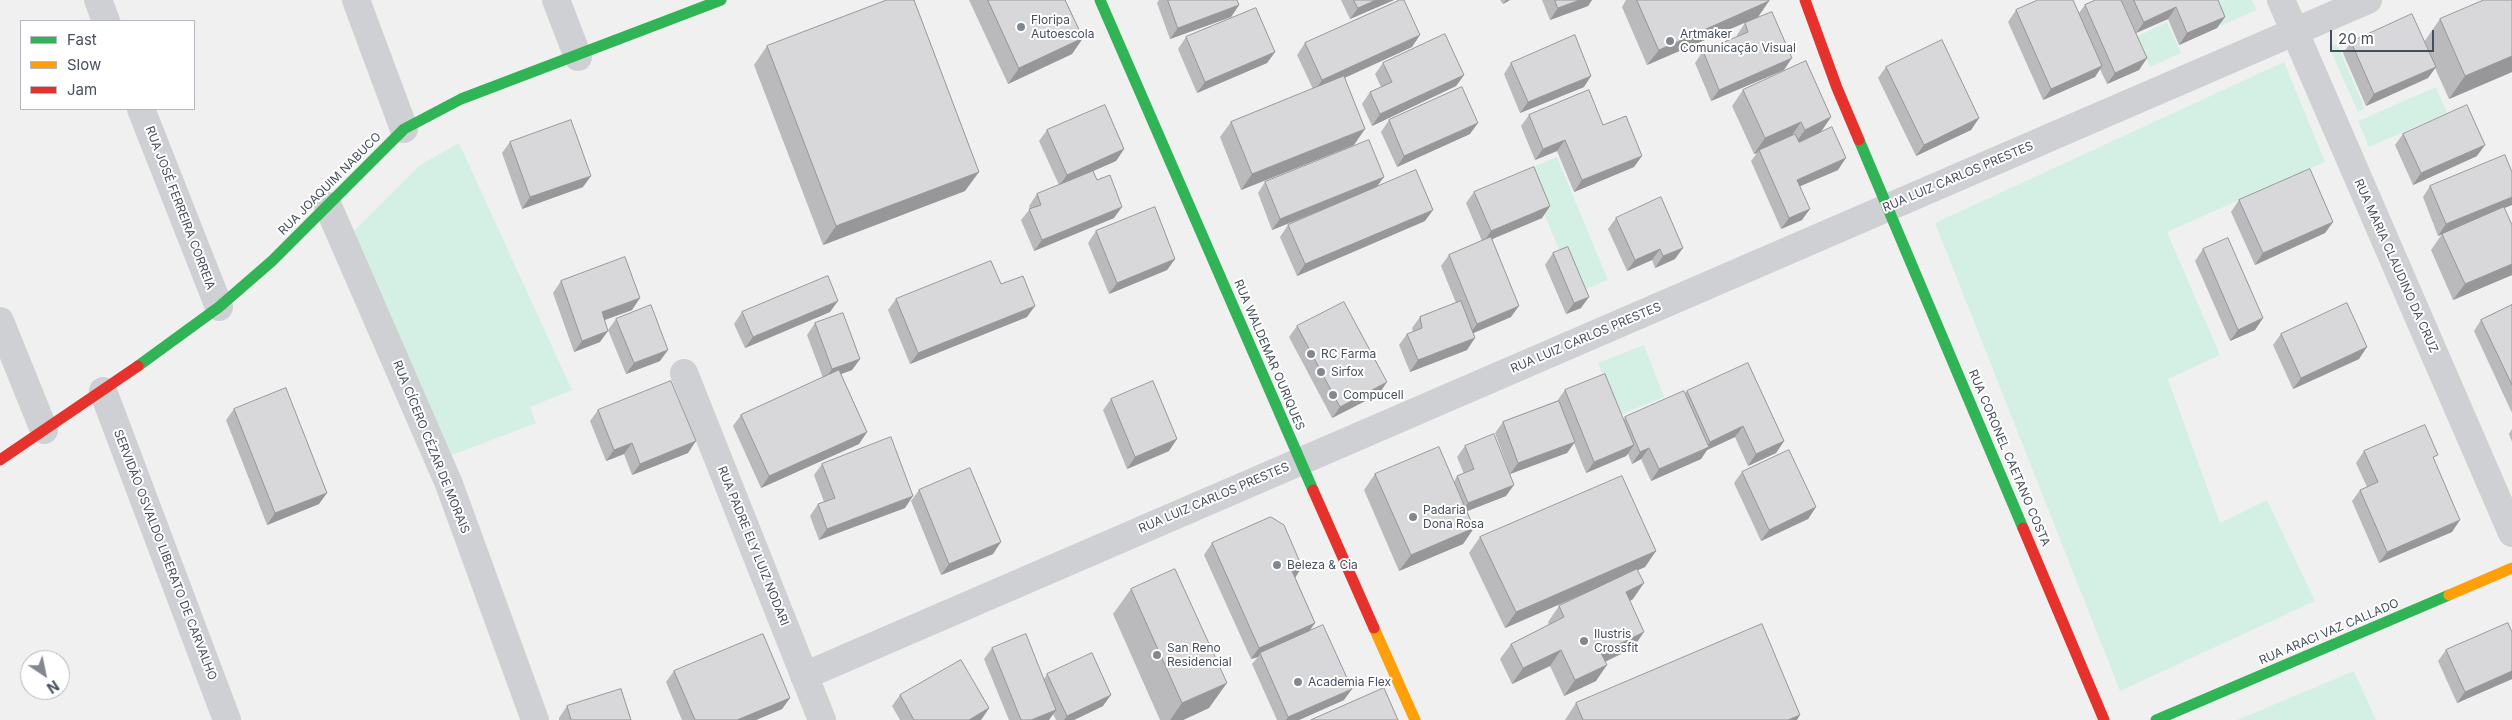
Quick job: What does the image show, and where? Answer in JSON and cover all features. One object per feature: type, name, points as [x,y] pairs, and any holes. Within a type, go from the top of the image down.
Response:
[{"type":"street","points":[[98,0],[106,20]]},
{"type":"street","points":[[356,0],[404,129]]},
{"type":"street","points":[[556,0],[578,56]]},
{"type":"street","name":"RUA JOAQUIM NABUCO","points":[[0,460],[169,345],[219,307],[272,261],[404,129],[461,99],[721,0]]},
{"type":"street","name":"RUA WALDEMAR OURIQUES","points":[[1100,0],[1300,461],[1415,720]]},
{"type":"street","name":"RUA CORONEL CAETANO COSTA","points":[[1805,0],[1837,88],[2104,720]]},
{"type":"street","name":"RUA MARIA CLAUDINO DA CRUZ","points":[[2281,0],[2512,533]]},
{"type":"street","name":"RUA LUIZ CARLOS PRESTES","points":[[804,676],[2368,0]]},
{"type":"street","name":"RUA JOSÉ FERREIRA CORREIA","points":[[140,110],[219,307]]},
{"type":"street","name":"RUA CÍCERO CÉZAR DE MORAIS","points":[[328,206],[449,484],[534,720]]},
{"type":"street","points":[[0,321],[44,430]]},
{"type":"street","name":"RUA PADRE ELY LUIZ NODARI","points":[[684,373],[822,720]]},
{"type":"street","name":"SERVIDÃO OSVALDO LIBERATO DE CARVALHO","points":[[103,391],[227,720]]},
{"type":"street","name":"RUA ARACI VAZ CALLADO","points":[[2156,720],[2512,568]]},
{"type":"green space","points":[[2210,0],[2252,0],[2257,10],[2221,26]]},
{"type":"green space","points":[[2167,22],[2181,53],[2150,67],[2136,37]]},
{"type":"green space","points":[[2337,44],[2365,109],[2358,112],[2329,47]]},
{"type":"green space","points":[[2284,62],[2325,162],[2167,232],[2220,355],[2168,379],[2220,523],[2267,500],[2315,601],[2120,691],[1935,223]]},
{"type":"green space","points":[[2436,87],[2447,113],[2369,147],[2358,121]]},
{"type":"green space","points":[[459,143],[572,390],[530,407],[536,423],[450,456],[349,236],[420,165]]},
{"type":"green space","points":[[1557,157],[1608,280],[1577,293],[1526,170]]},
{"type":"green space","points":[[1644,345],[1664,397],[1620,415],[1598,363]]},
{"type":"green space","points":[[2354,671],[2376,720],[2237,720]]},
{"type":"building","points":[[887,0],[914,0],[979,172],[836,226],[767,46]]},
{"type":"building","name":"Floripa Autoescola","points":[[988,0],[1065,0],[1083,38],[1019,68]]},
{"type":"building","points":[[1168,0],[1237,0],[1239,5],[1178,28]]},
{"type":"building","points":[[1354,0],[1376,0],[1358,8]]},
{"type":"building","points":[[1400,0],[1404,0],[1420,35],[1322,80],[1305,43]]},
{"type":"building","points":[[1555,0],[1580,0],[1558,8]]},
{"type":"building","name":"Artmaker Comunicação Visual","points":[[1637,0],[1769,0],[1769,1],[1659,50]]},
{"type":"building","points":[[2038,0],[2073,0],[2102,66],[2051,89],[2016,10]]},
{"type":"building","points":[[2096,0],[2121,0],[2147,58],[2115,73],[2085,5]]},
{"type":"building","points":[[2134,0],[2218,0],[2225,17],[2187,33],[2176,7],[2144,22]]},
{"type":"building","points":[[2484,0],[2512,0],[2512,56],[2465,76],[2440,19]]},
{"type":"building","points":[[1256,8],[1275,52],[1205,82],[1186,37]]},
{"type":"building","points":[[1772,12],[1792,58],[1719,90],[1703,51],[1748,32],[1745,23]]},
{"type":"building","points":[[2412,14],[2436,67],[2374,94],[2351,42]]},
{"type":"building","points":[[1445,34],[1464,75],[1380,114],[1370,92],[1392,82],[1383,63]]},
{"type":"building","points":[[1575,35],[1591,76],[1528,102],[1511,63]]},
{"type":"building","points":[[1942,40],[1979,118],[1924,145],[1886,67]]},
{"type":"building","points":[[1806,61],[1831,117],[1805,130],[1801,122],[1765,138],[1743,90]]},
{"type":"building","points":[[1344,76],[1365,129],[1252,174],[1231,122]]},
{"type":"building","points":[[1462,87],[1478,123],[1404,156],[1389,120]]},
{"type":"building","points":[[1589,90],[1603,125],[1626,116],[1642,156],[1582,180],[1565,140],[1543,149],[1529,115]]},
{"type":"building","points":[[1105,105],[1124,149],[1067,175],[1047,130]]},
{"type":"building","points":[[2467,105],[2485,145],[2421,173],[2403,134]]},
{"type":"building","points":[[571,120],[591,176],[530,197],[510,142]]},
{"type":"building","points":[[1832,127],[1846,158],[1797,180],[1810,209],[1789,218],[1759,150],[1795,134],[1799,142]]},
{"type":"building","points":[[1369,140],[1384,177],[1280,219],[1265,182]]},
{"type":"building","points":[[2505,155],[2512,172],[2512,197],[2446,224],[2430,186]]},
{"type":"building","points":[[1534,167],[1550,206],[1491,231],[1474,192]]},
{"type":"building","points":[[2310,169],[2333,222],[2263,253],[2239,200]]},
{"type":"building","points":[[1416,170],[1433,210],[1305,264],[1288,225]]},
{"type":"building","points":[[1093,171],[1097,180],[1110,175],[1122,207],[1042,240],[1029,209],[1041,205],[1037,194]]},
{"type":"building","points":[[1661,197],[1683,248],[1663,256],[1660,249],[1635,260],[1616,218]]},
{"type":"building","points":[[1155,207],[1175,259],[1117,283],[1096,231]]},
{"type":"building","points":[[2504,207],[2512,225],[2512,264],[2465,284],[2442,234]]},
{"type":"building","points":[[1491,237],[1519,306],[1477,324],[1449,255]]},
{"type":"building","points":[[2228,238],[2263,318],[2238,330],[2203,249]]},
{"type":"building","points":[[1568,247],[1589,297],[1574,303],[1553,253]]},
{"type":"building","points":[[625,257],[640,298],[602,312],[608,331],[582,341],[561,281]]},
{"type":"building","points":[[991,261],[1001,284],[1023,276],[1035,306],[918,353],[896,299]]},
{"type":"building","points":[[828,276],[838,301],[753,337],[742,312]]},
{"type":"building","points":[[1461,301],[1475,338],[1418,360],[1407,334],[1422,328],[1420,317]]},
{"type":"building","points":[[1344,302],[1387,382],[1340,407],[1297,326]]},
{"type":"building","points":[[2347,303],[2367,347],[2301,378],[2281,334]]},
{"type":"building","points":[[651,305],[668,350],[634,363],[616,319]]},
{"type":"building","points":[[2512,305],[2512,385],[2481,320]]},
{"type":"building","points":[[843,313],[860,359],[832,369],[815,323]]},
{"type":"building","points":[[1748,363],[1784,441],[1756,454],[1743,426],[1710,442],[1687,391]]},
{"type":"building","points":[[839,370],[867,432],[769,476],[741,415]]},
{"type":"building","points":[[1605,374],[1634,445],[1594,462],[1565,390]]},
{"type":"building","points":[[671,381],[696,441],[640,464],[632,443],[614,450],[598,410]]},
{"type":"building","points":[[1153,381],[1177,439],[1135,457],[1111,399]]},
{"type":"building","points":[[286,388],[327,493],[275,513],[234,409]]},
{"type":"building","points":[[1684,391],[1709,447],[1659,469],[1649,448],[1640,452],[1625,417]]},
{"type":"building","points":[[1559,401],[1575,442],[1518,463],[1503,422]]},
{"type":"building","points":[[2425,425],[2438,455],[2433,457],[2460,520],[2387,552],[2360,490],[2378,482],[2364,451]]},
{"type":"building","points":[[1494,434],[1514,485],[1468,503],[1457,476],[1474,469],[1465,446]]},
{"type":"building","points":[[891,437],[913,496],[827,529],[818,504],[835,498],[822,464]]},
{"type":"building","name":"Padaria Dona Rosa","points":[[1439,447],[1474,528],[1411,555],[1375,474]]},
{"type":"building","points":[[1789,450],[1816,507],[1769,530],[1742,472]]},
{"type":"building","points":[[970,468],[1001,542],[949,564],[919,490]]},
{"type":"building","points":[[1622,476],[1656,551],[1516,612],[1480,537]]},
{"type":"building","points":[[1271,517],[1284,525],[1302,567],[1292,571],[1315,623],[1259,648],[1212,543]]},
{"type":"building","points":[[1175,569],[1227,683],[1182,703],[1131,589]]},
{"type":"building","name":"Ilustris Crossfit","points":[[1637,569],[1644,583],[1626,592],[1644,632],[1601,653],[1607,665],[1575,680],[1561,650],[1523,668],[1511,644],[1564,617],[1559,606]]},
{"type":"building","points":[[2508,623],[2512,632],[2512,671],[2465,692],[2446,650]]},
{"type":"building","points":[[1762,624],[1800,715],[1788,720],[1583,720],[1576,703]]},
{"type":"building","name":"Academia Flex","points":[[1323,625],[1352,689],[1288,717],[1260,653]]},
{"type":"building","points":[[763,634],[790,698],[737,720],[695,720],[674,671]]},
{"type":"building","points":[[1026,634],[1056,710],[1031,720],[1021,720],[992,648]]},
{"type":"building","points":[[1092,653],[1111,695],[1067,716],[1047,674]]},
{"type":"building","points":[[961,660],[989,708],[969,720],[914,720],[900,695]]},
{"type":"building","points":[[1384,688],[1398,720],[1311,720]]},
{"type":"building","points":[[621,689],[631,720],[571,720],[567,706]]},
{"type":"traffic: fast","points":[[138,366],[219,307],[272,261],[404,129],[461,99],[721,0]]},
{"type":"traffic: fast","points":[[1100,0],[1313,490]]},
{"type":"traffic: fast","points":[[1859,140],[2023,528]]},
{"type":"traffic: fast","points":[[2156,720],[2449,595]]},
{"type":"traffic: slow","points":[[2449,595],[2512,568]]},
{"type":"traffic: slow","points":[[1374,628],[1415,720]]},
{"type":"traffic: jam","points":[[1805,0],[1837,88],[1859,140]]},
{"type":"traffic: jam","points":[[0,460],[138,366]]},
{"type":"traffic: jam","points":[[1313,490],[1374,628]]},
{"type":"traffic: jam","points":[[2023,528],[2104,720]]},
{"type":"place","name":"Floripa Autoescola","points":[[1021,27]]},
{"type":"place","name":"Artmaker Comunicação Visual","points":[[1670,41]]},
{"type":"place","name":"RC Farma","points":[[1311,354]]},
{"type":"place","name":"Sirfox","points":[[1321,372]]},
{"type":"place","name":"Compucell","points":[[1333,395]]},
{"type":"place","name":"Padaria Dona Rosa","points":[[1413,517]]},
{"type":"place","name":"Beleza & Cia","points":[[1277,565]]},
{"type":"place","name":"Ilustris Crossfit","points":[[1584,641]]},
{"type":"place","name":"San Reno Residencial","points":[[1157,655]]},
{"type":"place","name":"Academia Flex","points":[[1298,682]]}]
